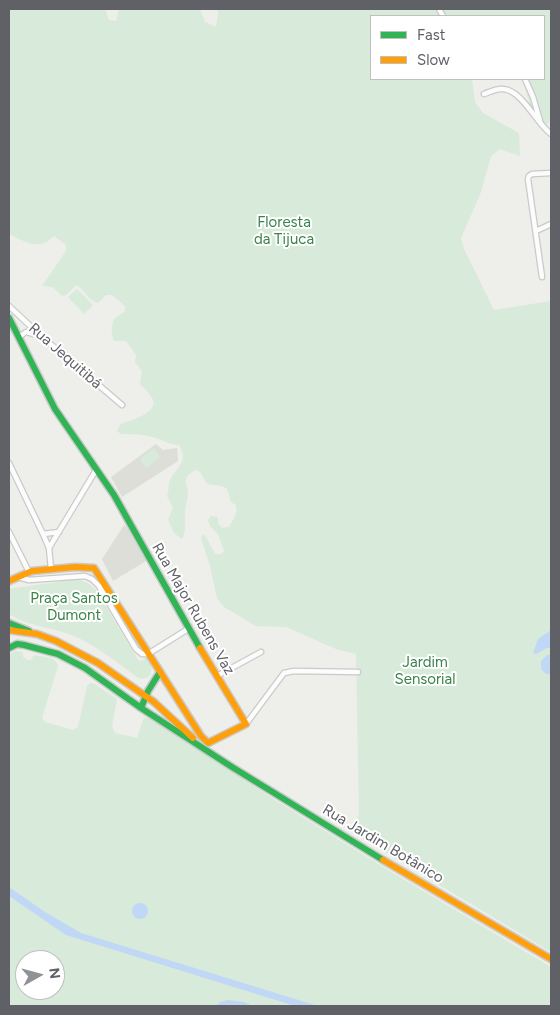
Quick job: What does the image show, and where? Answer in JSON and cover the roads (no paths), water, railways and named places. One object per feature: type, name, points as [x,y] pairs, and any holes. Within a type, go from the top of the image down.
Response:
[{"type":"main road","name":"Rua Major Rubens Vaz","points":[[9,318],[55,409],[114,494],[188,629],[246,724]]},
{"type":"main road","points":[[9,581],[28,572],[75,567],[94,568],[206,745],[246,724]]},
{"type":"main road","points":[[9,623],[37,634]]},
{"type":"main road","name":"Rua Jardim Botânico","points":[[11,632],[37,634],[82,654],[145,696],[232,767],[365,849],[551,959]]},
{"type":"main road","name":"Rua Jardim Botânico","points":[[9,648],[18,644],[58,654],[86,668],[141,708],[206,745]]},
{"type":"main road","points":[[141,708],[145,696],[160,672]]},
{"type":"street","points":[[525,80],[533,97],[541,125]]},
{"type":"street","points":[[484,94],[500,88],[506,89],[528,107],[541,125],[551,134]]},
{"type":"street","points":[[542,277],[529,176],[532,174],[551,173]]},
{"type":"street","points":[[536,231],[551,224]]},
{"type":"street","name":"Rua Jequitibá","points":[[9,306],[122,405]]},
{"type":"street","points":[[19,337],[26,332],[40,335]]},
{"type":"street","points":[[9,463],[43,534],[48,548],[51,569]]},
{"type":"street","points":[[48,548],[96,470]]},
{"type":"street","points":[[9,532],[28,572]]},
{"type":"street","points":[[43,534],[59,532]]},
{"type":"street","points":[[17,577],[29,580],[85,576],[92,579],[99,586],[136,649],[142,654],[148,654],[188,629]]},
{"type":"street","points":[[216,676],[261,652]]},
{"type":"street","points":[[246,724],[284,673],[294,671],[358,672]]},
{"type":"water","points":[[551,630],[551,648],[536,654],[533,653],[538,639]]},
{"type":"water","points":[[547,655],[551,655],[551,674],[546,674],[541,669],[541,661]]},
{"type":"water","points":[[9,887],[45,912],[81,933],[318,1006],[295,1006],[66,935],[9,896]]},
{"type":"water","points":[[140,903],[146,905],[148,911],[146,917],[140,919],[134,917],[132,911],[134,905]]},
{"type":"water","points":[[228,1000],[244,1002],[253,1006],[215,1006],[220,1002]]},
{"type":"park label","name":"Floresta da Tijuca","points":[[284,232]]},
{"type":"park label","name":"Praça Santos Dumont","points":[[74,608]]},
{"type":"park label","name":"Jardim Sensorial","points":[[425,672]]}]
